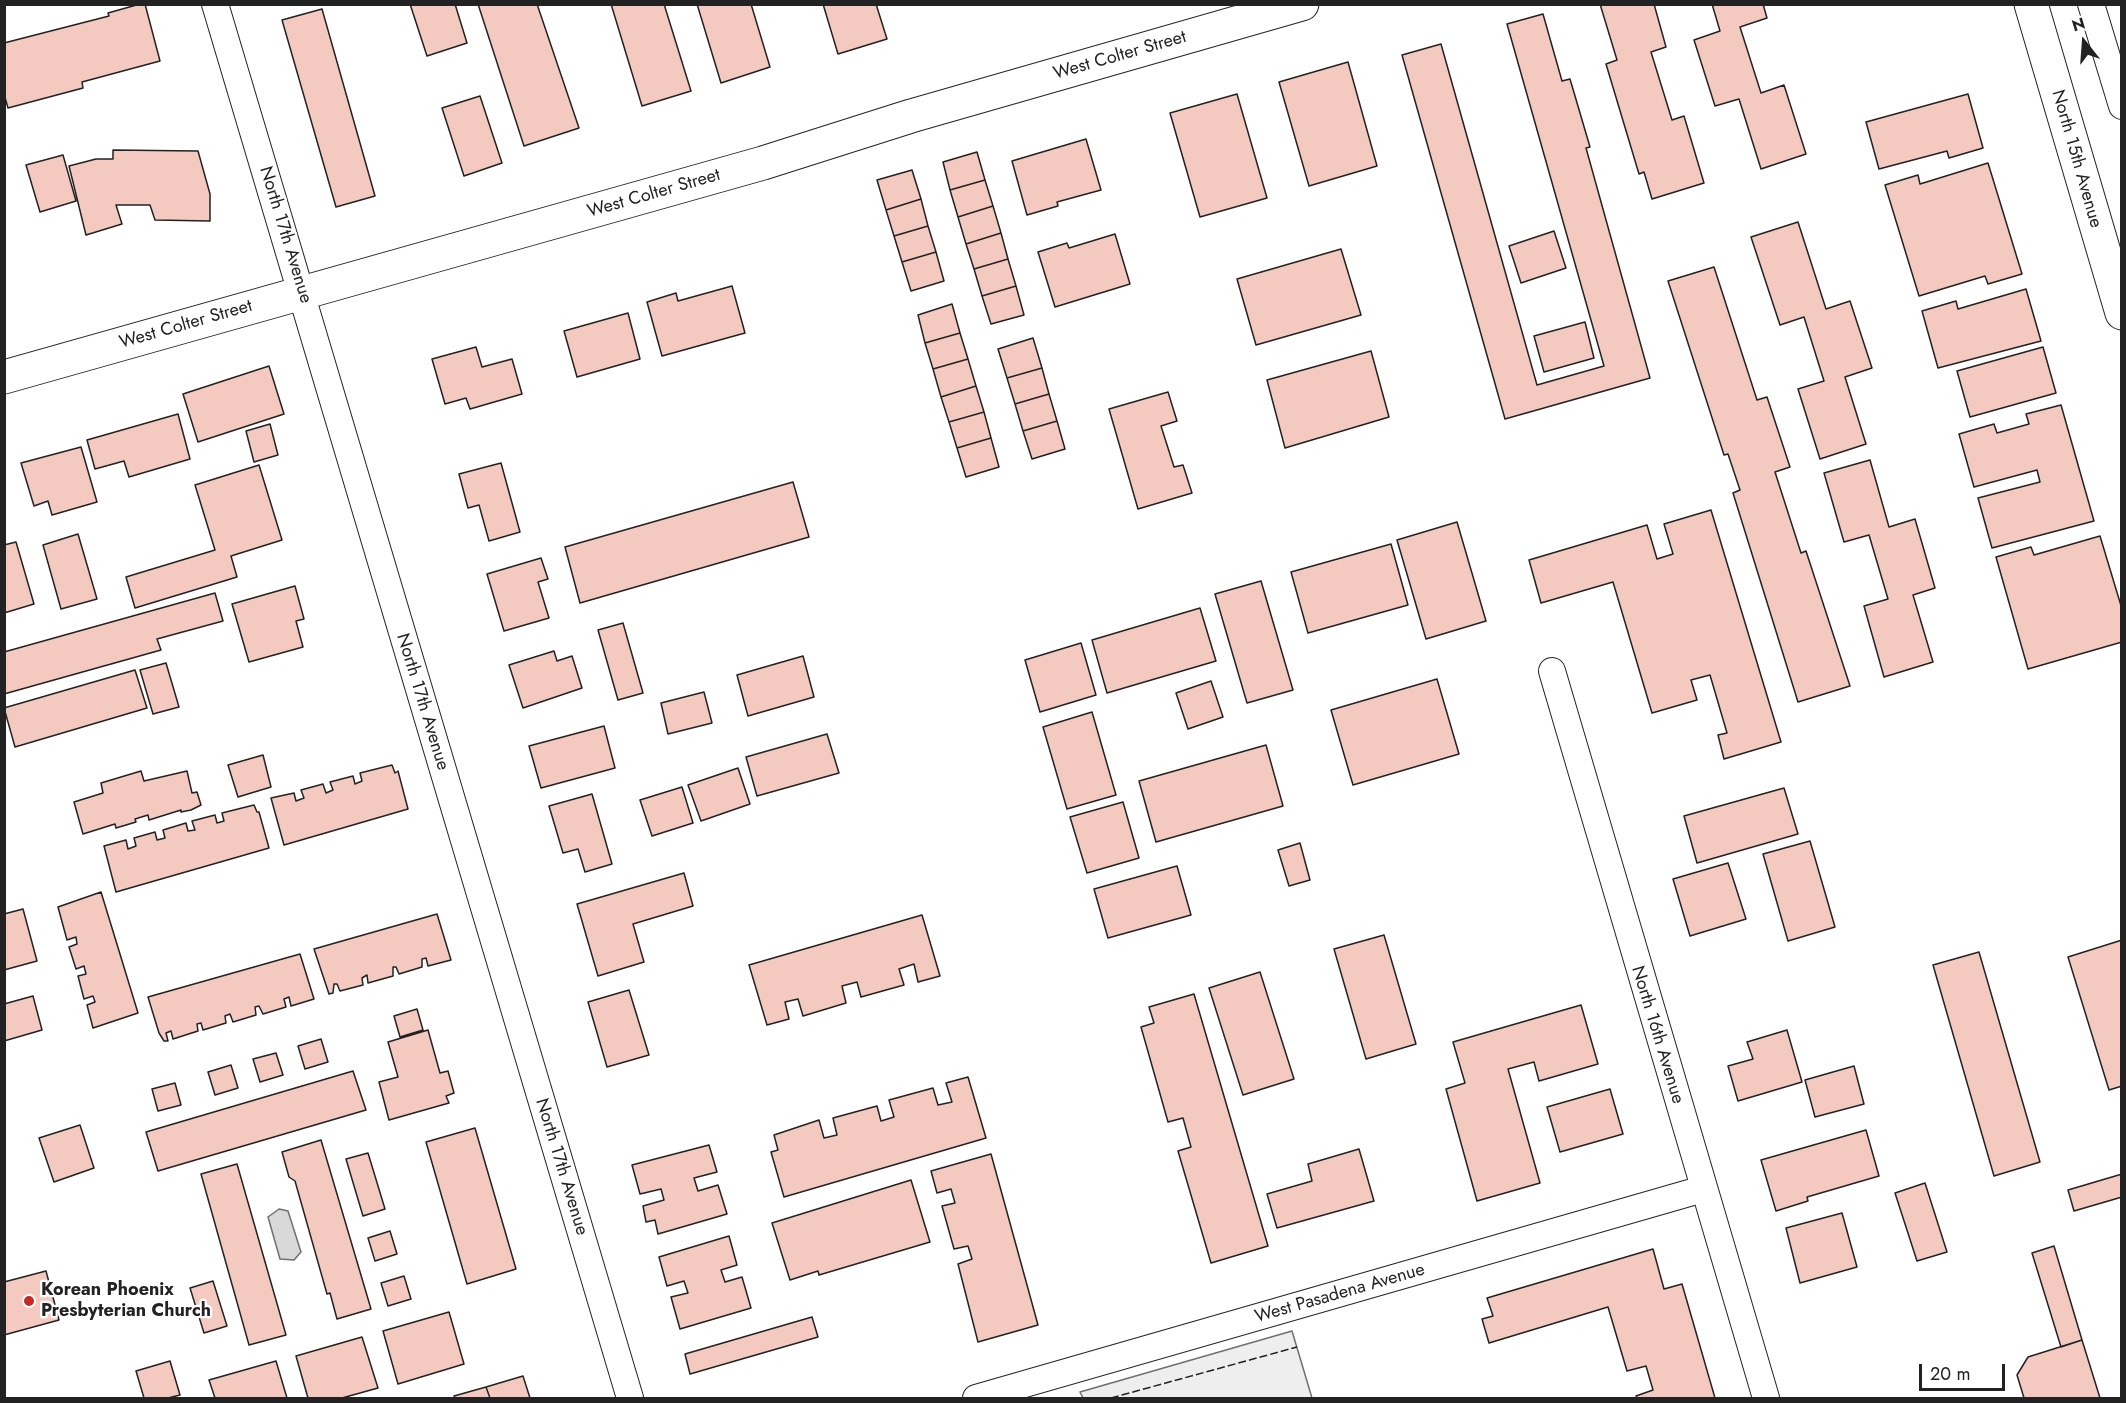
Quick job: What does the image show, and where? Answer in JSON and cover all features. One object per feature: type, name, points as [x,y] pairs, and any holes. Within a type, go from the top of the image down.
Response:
[{"type":"street","name":"North 17th Avenue","points":[[215,4],[630,1398]]},
{"type":"street","name":"West Colter Street","points":[[4,377],[764,164],[911,116],[1302,4]]},
{"type":"street","name":"North 15th Avenue","points":[[2031,4],[2121,313]]},
{"type":"street","points":[[2091,4],[2121,106]]},
{"type":"street","name":"North 16th Avenue","points":[[1552,671],[1766,1398]]},
{"type":"street","name":"West Pasadena Avenue","points":[[976,1398],[1703,1189]]},
{"type":"shaded area","points":[[279,1209],[288,1211],[301,1252],[294,1260],[280,1259],[268,1217]]},
{"type":"shaded area","points":[[1292,1331],[1312,1398],[1083,1398],[1080,1392]]},
{"type":"building","points":[[145,4],[160,61],[82,82],[83,88],[8,108],[4,94],[4,43],[109,16],[108,13]]},
{"type":"building","points":[[410,4],[455,4],[467,43],[427,56]]},
{"type":"building","points":[[478,4],[537,4],[579,128],[524,146]]},
{"type":"building","points":[[611,4],[664,4],[691,91],[642,106]]},
{"type":"building","points":[[697,4],[751,4],[770,67],[721,83]]},
{"type":"building","points":[[823,4],[876,4],[887,39],[838,54]]},
{"type":"building","points":[[1600,4],[1654,4],[1666,47],[1651,52],[1672,120],[1684,116],[1704,183],[1652,199],[1644,172],[1639,174],[1606,64],[1617,60]]},
{"type":"building","points":[[1712,4],[1763,4],[1767,18],[1740,27],[1761,93],[1784,85],[1806,154],[1761,169],[1739,99],[1715,106],[1694,40],[1720,31]]},
{"type":"building","points":[[322,9],[375,196],[336,207],[282,20]]},
{"type":"building","points":[[1543,14],[1562,81],[1570,79],[1590,147],[1586,148],[1650,378],[1505,419],[1402,55],[1441,44],[1537,385],[1604,366],[1507,24]]},
{"type":"building","points":[[1348,62],[1377,166],[1309,186],[1279,82]]},
{"type":"building","points":[[1237,94],[1267,198],[1200,217],[1170,113]]},
{"type":"building","points":[[1968,94],[1983,148],[1949,158],[1947,151],[1879,169],[1866,122]]},
{"type":"building","points":[[480,96],[502,163],[464,176],[442,108]]},
{"type":"building","points":[[1086,139],[1101,190],[1057,202],[1058,206],[1027,215],[1012,161]]},
{"type":"building","points":[[113,150],[198,151],[210,194],[210,221],[155,220],[150,205],[116,205],[122,224],[86,235],[69,166],[96,159],[113,159]]},
{"type":"building","points":[[977,152],[985,180],[950,190],[943,162]]},
{"type":"building","points":[[63,155],[76,201],[40,212],[26,165]]},
{"type":"building","points":[[1988,163],[2022,274],[1988,284],[1985,276],[1919,296],[1885,185],[1918,175],[1920,184]]},
{"type":"building","points":[[912,170],[921,199],[886,210],[877,180]]},
{"type":"building","points":[[985,180],[993,206],[958,217],[950,190]]},
{"type":"building","points":[[921,199],[928,226],[894,236],[886,210]]},
{"type":"building","points":[[993,206],[1001,233],[966,244],[958,217]]},
{"type":"building","points":[[1798,222],[1826,309],[1850,301],[1872,368],[1845,377],[1866,444],[1820,459],[1798,389],[1824,381],[1804,317],[1780,325],[1751,237]]},
{"type":"building","points":[[928,226],[936,252],[902,262],[894,236]]},
{"type":"building","points":[[1554,231],[1566,268],[1521,283],[1509,246]]},
{"type":"building","points":[[1001,233],[1008,259],[974,269],[966,244]]},
{"type":"building","points":[[1115,234],[1130,284],[1055,307],[1038,252],[1067,243],[1069,248]]},
{"type":"building","points":[[1341,249],[1361,315],[1256,345],[1237,279]]},
{"type":"building","points":[[936,252],[944,281],[911,291],[902,262]]},
{"type":"building","points":[[1008,259],[1016,286],[982,296],[974,269]]},
{"type":"building","points":[[1714,267],[1757,400],[1767,397],[1790,467],[1775,472],[1801,553],[1806,551],[1850,686],[1798,702],[1733,493],[1740,490],[1728,454],[1724,455],[1668,281]]},
{"type":"building","points":[[732,286],[745,333],[662,356],[647,302],[676,293],[678,301]]},
{"type":"building","points":[[1016,286],[1024,315],[991,324],[982,296]]},
{"type":"building","points":[[2026,289],[2041,341],[1938,368],[1922,311],[1956,301],[1958,309]]},
{"type":"building","points":[[952,304],[960,333],[925,343],[918,315]]},
{"type":"building","points":[[628,313],[640,359],[577,377],[564,331]]},
{"type":"building","points":[[1585,322],[1594,358],[1544,372],[1534,336]]},
{"type":"building","points":[[960,333],[968,359],[933,369],[925,343]]},
{"type":"building","points":[[1033,338],[1042,368],[1007,378],[998,349]]},
{"type":"building","points":[[476,347],[482,367],[512,359],[522,394],[470,409],[466,398],[445,404],[432,359]]},
{"type":"building","points":[[2043,347],[2056,393],[1970,417],[1957,371]]},
{"type":"building","points":[[1371,351],[1389,417],[1285,448],[1267,380]]},
{"type":"building","points":[[968,359],[976,386],[941,397],[933,369]]},
{"type":"building","points":[[269,366],[284,414],[198,442],[183,394]]},
{"type":"building","points":[[1042,368],[1049,394],[1015,404],[1007,378]]},
{"type":"building","points":[[976,386],[984,412],[949,422],[941,397]]},
{"type":"building","points":[[1168,392],[1177,421],[1161,426],[1174,467],[1183,465],[1192,493],[1138,509],[1109,409]]},
{"type":"building","points":[[1049,394],[1057,421],[1023,431],[1015,404]]},
{"type":"building","points":[[2061,405],[2094,521],[1992,548],[1978,498],[2040,482],[2037,470],[1974,487],[1959,434],[1994,424],[1997,433],[2029,424],[2026,414]]},
{"type":"building","points":[[984,412],[991,438],[957,448],[949,422]]},
{"type":"building","points":[[178,414],[190,459],[129,477],[124,461],[95,469],[87,440]]},
{"type":"building","points":[[1057,421],[1065,449],[1032,459],[1023,431]]},
{"type":"building","points":[[270,424],[278,455],[254,462],[246,431]]},
{"type":"building","points":[[991,438],[999,467],[966,477],[957,448]]},
{"type":"building","points":[[81,447],[97,502],[52,515],[48,501],[34,506],[21,463]]},
{"type":"building","points":[[1870,460],[1889,527],[1915,519],[1935,588],[1913,595],[1933,662],[1884,677],[1864,606],[1888,599],[1869,535],[1844,542],[1824,473]]},
{"type":"building","points":[[501,463],[520,532],[489,541],[479,505],[468,508],[459,474]]},
{"type":"building","points":[[259,465],[282,540],[231,556],[237,577],[135,608],[126,577],[215,550],[195,485]]},
{"type":"building","points":[[793,482],[809,537],[580,603],[565,547]]},
{"type":"building","points":[[1711,510],[1781,742],[1724,759],[1718,735],[1727,733],[1710,675],[1691,680],[1697,700],[1652,713],[1613,582],[1541,603],[1529,560],[1647,525],[1657,559],[1673,554],[1664,524]]},
{"type":"building","points":[[1457,522],[1486,621],[1426,639],[1397,540]]},
{"type":"building","points":[[78,534],[97,599],[61,609],[43,545]]},
{"type":"building","points":[[2100,536],[2122,609],[2122,642],[2028,669],[1996,557],[2031,547],[2034,555]]},
{"type":"building","points":[[16,542],[34,604],[4,613],[4,545]]},
{"type":"building","points":[[1391,544],[1408,605],[1308,633],[1291,572]]},
{"type":"building","points":[[541,558],[548,579],[538,582],[549,618],[504,631],[487,574]]},
{"type":"building","points":[[1261,581],[1293,690],[1247,703],[1215,594]]},
{"type":"building","points":[[295,586],[304,619],[296,621],[303,647],[249,662],[232,604]]},
{"type":"building","points":[[215,593],[223,621],[157,639],[161,650],[4,694],[4,652]]},
{"type":"building","points":[[1200,608],[1216,661],[1107,693],[1092,640]]},
{"type":"building","points":[[623,623],[643,693],[618,700],[598,630]]},
{"type":"building","points":[[1081,643],[1096,695],[1040,712],[1025,660]]},
{"type":"building","points":[[554,651],[557,661],[572,656],[582,688],[523,708],[509,665]]},
{"type":"building","points":[[803,656],[814,697],[748,716],[737,675]]},
{"type":"building","points":[[166,663],[179,707],[153,714],[140,670]]},
{"type":"building","points":[[135,670],[147,708],[15,747],[4,708]]},
{"type":"building","points":[[1437,679],[1459,754],[1353,785],[1331,710]]},
{"type":"building","points":[[1211,681],[1223,717],[1188,729],[1176,693]]},
{"type":"building","points":[[704,692],[712,723],[668,734],[661,703]]},
{"type":"building","points":[[1092,712],[1116,795],[1067,809],[1043,727]]},
{"type":"building","points":[[604,726],[615,768],[541,788],[529,746]]},
{"type":"building","points":[[827,734],[839,773],[757,796],[746,757]]},
{"type":"building","points":[[1266,745],[1283,806],[1156,842],[1139,781]]},
{"type":"building","points":[[263,755],[271,787],[238,797],[228,765]]},
{"type":"building","points":[[392,765],[395,773],[398,771],[408,809],[284,845],[271,798],[294,793],[296,801],[304,798],[301,790],[323,784],[326,793],[333,790],[330,782],[353,776],[355,784],[362,781],[360,773]]},
{"type":"building","points":[[738,768],[750,804],[701,821],[688,785]]},
{"type":"building","points":[[141,771],[144,781],[187,771],[192,793],[197,792],[201,805],[191,810],[181,812],[181,810],[149,820],[148,815],[135,819],[136,822],[116,828],[115,824],[83,834],[74,802],[103,793],[101,783]]},
{"type":"building","points":[[682,787],[693,823],[652,836],[640,800]]},
{"type":"building","points":[[1784,788],[1798,834],[1697,863],[1684,816]]},
{"type":"building","points":[[592,794],[612,864],[585,872],[578,849],[563,853],[549,806]]},
{"type":"building","points":[[1123,802],[1139,858],[1087,873],[1070,817]]},
{"type":"building","points":[[254,805],[259,812],[269,848],[116,892],[104,846],[126,840],[128,849],[136,846],[134,838],[155,832],[157,840],[165,838],[163,830],[186,823],[188,831],[195,830],[192,821],[215,815],[217,823],[224,821],[222,813]]},
{"type":"building","points":[[1810,841],[1835,927],[1788,941],[1763,854]]},
{"type":"building","points":[[1300,843],[1310,880],[1289,886],[1278,850]]},
{"type":"building","points":[[1728,863],[1746,919],[1690,936],[1673,879]]},
{"type":"building","points":[[1177,866],[1191,915],[1108,938],[1094,889]]},
{"type":"building","points":[[684,873],[693,906],[633,924],[644,962],[598,976],[577,904]]},
{"type":"building","points":[[101,892],[138,1013],[93,1028],[87,1005],[95,1002],[93,996],[84,999],[78,976],[86,974],[84,966],[76,969],[69,947],[77,944],[76,937],[67,940],[58,907]]},
{"type":"building","points":[[23,909],[37,961],[4,970],[4,914]]},
{"type":"building","points":[[437,914],[451,960],[428,966],[426,958],[422,959],[422,967],[399,974],[396,967],[393,967],[393,976],[368,983],[367,975],[362,978],[363,985],[340,991],[337,984],[334,984],[333,993],[329,994],[314,949]]},
{"type":"building","points":[[922,915],[940,976],[918,982],[914,964],[899,969],[904,985],[861,997],[857,982],[842,986],[846,1003],[803,1016],[798,999],[785,1002],[789,1019],[767,1025],[749,965]]},
{"type":"building","points":[[1384,935],[1416,1044],[1366,1059],[1334,949]]},
{"type":"building","points":[[2122,940],[2122,1086],[2109,1090],[2068,957]]},
{"type":"building","points":[[1979,952],[2040,1162],[1994,1176],[1933,965]]},
{"type":"building","points":[[300,954],[314,999],[291,1006],[289,997],[284,999],[286,1007],[263,1014],[259,1006],[255,1007],[256,1015],[233,1022],[230,1014],[225,1016],[226,1023],[203,1030],[201,1023],[197,1024],[198,1031],[173,1039],[171,1031],[166,1033],[168,1041],[164,1041],[159,1033],[148,997]]},
{"type":"building","points":[[1260,972],[1294,1079],[1243,1095],[1209,988]]},
{"type":"building","points":[[629,990],[649,1055],[607,1067],[588,1002]]},
{"type":"building","points":[[1194,994],[1268,1246],[1211,1263],[1178,1151],[1191,1147],[1183,1118],[1168,1122],[1141,1027],[1154,1023],[1149,1007]]},
{"type":"building","points":[[33,996],[42,1030],[4,1041],[4,1004]]},
{"type":"building","points":[[1581,1005],[1598,1064],[1539,1081],[1534,1062],[1508,1069],[1540,1183],[1477,1201],[1446,1089],[1465,1083],[1453,1042]]},
{"type":"building","points":[[417,1009],[423,1030],[400,1037],[394,1016]]},
{"type":"building","points":[[428,1030],[440,1073],[448,1071],[454,1093],[446,1096],[449,1103],[389,1120],[379,1082],[398,1077],[388,1042]]},
{"type":"building","points":[[1787,1030],[1802,1082],[1738,1101],[1728,1066],[1753,1059],[1747,1042]]},
{"type":"building","points":[[321,1039],[328,1062],[305,1069],[298,1046]]},
{"type":"building","points":[[276,1053],[283,1075],[260,1082],[253,1059]]},
{"type":"building","points":[[231,1065],[238,1088],[215,1095],[208,1072]]},
{"type":"building","points":[[1854,1066],[1864,1104],[1815,1117],[1805,1080]]},
{"type":"building","points":[[353,1071],[366,1110],[158,1171],[146,1132]]},
{"type":"building","points":[[968,1077],[986,1138],[784,1197],[771,1152],[778,1150],[774,1135],[819,1120],[824,1138],[837,1135],[833,1118],[877,1106],[881,1121],[894,1117],[889,1100],[933,1088],[938,1105],[952,1102],[946,1083]]},
{"type":"building","points":[[175,1083],[181,1105],[158,1111],[152,1089]]},
{"type":"building","points":[[1610,1089],[1623,1134],[1560,1152],[1547,1107]]},
{"type":"building","points":[[80,1125],[94,1168],[54,1182],[39,1138]]},
{"type":"building","points":[[475,1128],[516,1269],[467,1284],[426,1142]]},
{"type":"building","points":[[1866,1130],[1879,1176],[1807,1197],[1808,1201],[1776,1211],[1761,1160]]},
{"type":"building","points":[[321,1140],[371,1309],[337,1319],[330,1293],[327,1294],[295,1181],[289,1177],[282,1152]]},
{"type":"building","points":[[709,1145],[717,1172],[694,1178],[698,1191],[718,1185],[727,1214],[658,1234],[655,1220],[646,1222],[643,1206],[664,1200],[661,1189],[640,1194],[632,1165]]},
{"type":"building","points":[[1359,1149],[1374,1201],[1277,1228],[1267,1194],[1312,1181],[1308,1164]]},
{"type":"building","points":[[368,1153],[385,1209],[363,1216],[346,1159]]},
{"type":"building","points":[[991,1154],[1038,1325],[978,1342],[958,1264],[972,1259],[968,1246],[954,1249],[942,1206],[955,1203],[951,1189],[937,1193],[931,1171]]},
{"type":"building","points":[[237,1164],[286,1335],[249,1345],[201,1174]]},
{"type":"building","points":[[2122,1174],[2122,1197],[2074,1211],[2068,1190]]},
{"type":"building","points":[[911,1180],[930,1242],[819,1275],[818,1271],[790,1280],[772,1223]]},
{"type":"building","points":[[1925,1183],[1947,1252],[1917,1261],[1895,1193]]},
{"type":"building","points":[[1842,1213],[1857,1267],[1800,1283],[1786,1228]]},
{"type":"building","points":[[390,1231],[397,1254],[375,1261],[368,1238]]},
{"type":"building","points":[[729,1236],[737,1265],[721,1270],[725,1282],[742,1277],[751,1308],[680,1329],[671,1297],[688,1293],[684,1281],[667,1286],[659,1257]]},
{"type":"building","points":[[2054,1246],[2082,1340],[2061,1347],[2032,1253]]},
{"type":"building","points":[[1653,1249],[1664,1289],[1682,1284],[1715,1398],[1637,1398],[1636,1396],[1653,1390],[1646,1366],[1627,1371],[1608,1307],[1489,1343],[1482,1319],[1493,1316],[1487,1298]]},
{"type":"building","name":"Korean Phoenix Presbyterian Church","points":[[46,1271],[59,1320],[4,1335],[4,1282]]},
{"type":"building","points":[[404,1276],[411,1299],[388,1306],[381,1283]]},
{"type":"building","points":[[213,1281],[227,1326],[204,1333],[190,1288]]},
{"type":"building","points":[[449,1312],[464,1364],[398,1384],[383,1331]]},
{"type":"building","points":[[812,1317],[818,1337],[690,1374],[685,1354]]},
{"type":"building","points":[[362,1337],[378,1388],[342,1398],[308,1398],[296,1356]]},
{"type":"building","points":[[2082,1340],[2100,1398],[2024,1398],[2017,1375],[2028,1357]]},
{"type":"building","points":[[170,1361],[180,1395],[168,1398],[144,1398],[136,1371]]},
{"type":"building","points":[[276,1361],[287,1398],[215,1398],[209,1380]]},
{"type":"building","points":[[523,1376],[530,1398],[490,1398],[486,1387]]},
{"type":"building","points":[[486,1387],[490,1398],[455,1398],[454,1396]]},
{"type":"fence","points":[[1111,1398],[1297,1347]]},
{"type":"place","name":"Korean Phoenix Presbyterian Church","points":[[29,1301]]}]
